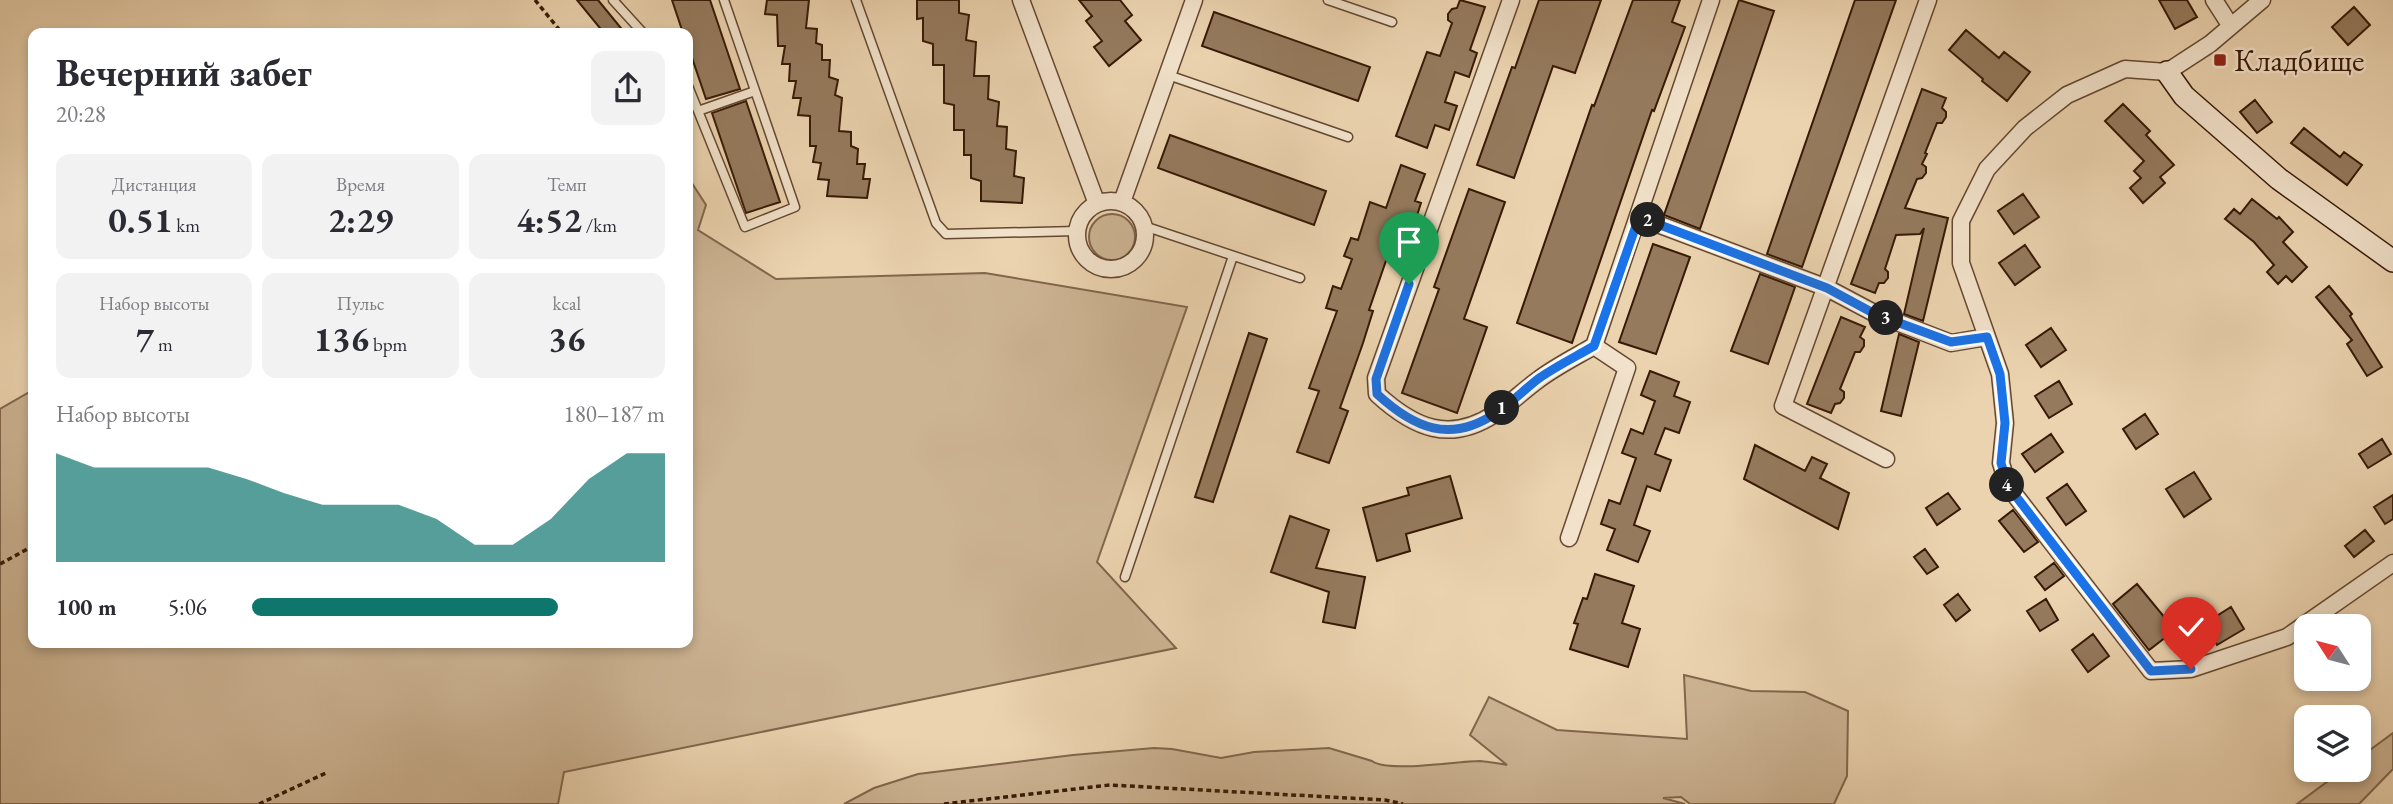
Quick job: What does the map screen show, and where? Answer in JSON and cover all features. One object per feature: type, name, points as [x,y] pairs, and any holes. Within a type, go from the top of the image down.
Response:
[{"type":"street","points":[[1021,0],[1097,204]]},
{"type":"street","points":[[1511,0],[1376,379],[1377,394],[1394,410],[1426,428],[1465,429],[1495,414],[1540,378],[1594,346],[1711,0]]},
{"type":"street","points":[[1886,459],[1783,406],[1928,0]]},
{"type":"street","points":[[2214,0],[2230,25]]},
{"type":"street","points":[[2262,0],[2210,44],[2167,72],[2125,69],[2067,95],[2025,128],[1987,169],[1961,221],[1961,263],[2000,374],[2005,423],[2001,463],[2008,486],[2151,671],[2191,669],[2287,637],[2393,563]]},
{"type":"street","points":[[1122,202],[1168,75],[1189,4]]},
{"type":"street","points":[[2167,72],[2184,96],[2279,179],[2393,261]]},
{"type":"street","points":[[1108,201],[1122,202],[1138,214],[1144,226],[1144,246],[1139,256],[1121,269],[1109,270],[1088,262],[1077,242],[1077,231],[1087,211],[1097,204],[1108,201]]},
{"type":"street","points":[[1639,217],[1827,288],[1875,314],[1951,342],[1987,337]]},
{"type":"street","points":[[1569,538],[1627,368],[1594,346]]},
{"type":"lane","points":[[613,0],[638,28]]},
{"type":"lane","points":[[693,98],[745,227],[795,207],[724,0]]},
{"type":"lane","points":[[856,0],[936,223],[946,234],[1077,231]]},
{"type":"lane","points":[[1328,0],[1392,22]]},
{"type":"lane","points":[[1168,75],[1348,136]]},
{"type":"lane","points":[[698,111],[755,91]]},
{"type":"lane","points":[[1144,226],[1300,278]]},
{"type":"lane","points":[[1125,577],[1233,256]]},
{"type":"path","points":[[536,0],[558,28]]},
{"type":"path","points":[[0,564],[28,549]]},
{"type":"path","points":[[259,804],[326,773]]},
{"type":"path","points":[[944,804],[1110,785],[1371,799],[1403,804]]},
{"type":"shaded area","points":[[693,185],[706,205],[698,230],[776,279],[985,273],[1187,307],[1097,562],[1176,648],[564,772],[558,804],[0,804],[0,409],[28,393],[28,648],[693,648]]},
{"type":"shaded area","points":[[1112,214],[1128,221],[1135,237],[1128,253],[1112,260],[1096,253],[1089,237],[1096,221]]},
{"type":"shaded area","points":[[1684,675],[1751,691],[1805,692],[1848,711],[1847,776],[1834,804],[1690,804],[1681,797],[1663,798],[1685,804],[844,804],[874,788],[918,774],[1154,748],[1221,758],[1254,752],[1329,748],[1392,766],[1480,761],[1507,765],[1470,735],[1489,697],[1557,730],[1687,739]]},
{"type":"shaded area","points":[[2393,733],[2393,769],[2359,804],[2297,804],[2327,782],[2371,782],[2371,749]]},
{"type":"building","points":[[577,0],[598,0],[621,28],[600,28]]},
{"type":"building","points":[[672,0],[710,0],[740,89],[706,99],[693,61],[693,28],[681,28]]},
{"type":"building","points":[[767,0],[809,0],[806,28],[817,29],[816,43],[822,45],[822,60],[830,60],[829,77],[838,80],[835,95],[842,98],[839,131],[851,132],[851,146],[858,149],[857,164],[865,164],[863,179],[870,179],[867,198],[827,196],[829,180],[818,179],[821,163],[813,162],[816,146],[810,146],[810,116],[798,115],[801,98],[793,98],[796,81],[789,81],[790,64],[782,64],[785,46],[778,46],[777,15],[765,14]]},
{"type":"building","points":[[917,0],[959,0],[959,13],[969,15],[966,40],[976,42],[974,76],[989,76],[988,99],[999,102],[997,126],[1007,127],[1006,149],[1016,151],[1014,176],[1024,178],[1022,203],[981,201],[981,181],[971,178],[971,155],[964,155],[964,130],[954,130],[954,105],[944,103],[944,65],[933,65],[933,44],[923,41],[923,18],[917,19]]},
{"type":"building","points":[[1079,0],[1120,0],[1132,15],[1125,21],[1141,40],[1109,66],[1094,47],[1102,41],[1086,21],[1092,16]]},
{"type":"building","points":[[1460,0],[1485,7],[1470,50],[1477,53],[1469,77],[1455,72],[1445,102],[1457,106],[1449,130],[1435,125],[1427,148],[1396,136],[1427,52],[1440,56],[1452,23],[1448,20],[1448,14],[1457,8]]},
{"type":"building","points":[[1539,0],[1601,0],[1575,73],[1553,66],[1514,178],[1477,165]]},
{"type":"building","points":[[1633,0],[1680,0],[1672,22],[1685,27],[1654,111],[1652,110],[1572,343],[1517,323],[1592,105],[1594,106]]},
{"type":"building","points":[[1739,0],[1774,11],[1700,229],[1664,215]]},
{"type":"building","points":[[1855,0],[1896,0],[1802,267],[1767,254]]},
{"type":"building","points":[[2159,0],[2187,0],[2197,17],[2175,29]]},
{"type":"building","points":[[2354,7],[2370,25],[2348,45],[2332,27]]},
{"type":"building","points":[[1214,12],[1370,67],[1358,101],[1202,46]]},
{"type":"building","points":[[1966,30],[1999,58],[2004,52],[2030,72],[2007,101],[1949,50]]},
{"type":"building","points":[[1922,89],[1946,98],[1942,108],[1946,117],[1942,123],[1937,123],[1922,164],[1926,167],[1926,173],[1917,179],[1905,208],[1948,218],[1923,321],[1904,314],[1924,228],[1920,234],[1896,235],[1885,269],[1888,278],[1884,283],[1879,283],[1875,293],[1851,284]]},
{"type":"building","points":[[2255,100],[2272,122],[2257,133],[2240,112]]},
{"type":"building","points":[[746,101],[780,202],[746,213],[712,113]]},
{"type":"building","points":[[2123,104],[2150,131],[2146,135],[2174,165],[2160,177],[2165,183],[2143,203],[2130,188],[2141,178],[2134,171],[2144,161],[2105,121]]},
{"type":"building","points":[[2304,128],[2340,157],[2344,152],[2362,165],[2347,185],[2291,143]]},
{"type":"building","points":[[1170,135],[1326,191],[1314,225],[1158,168]]},
{"type":"building","points":[[1401,165],[1425,174],[1415,201],[1421,203],[1413,228],[1399,223],[1369,310],[1373,311],[1363,343],[1340,408],[1348,411],[1329,463],[1297,452],[1319,391],[1309,388],[1337,311],[1326,308],[1333,286],[1341,289],[1352,259],[1344,256],[1351,238],[1358,240],[1370,202],[1386,208]]},
{"type":"building","points":[[1469,189],[1505,202],[1464,319],[1487,327],[1457,413],[1402,393],[1439,289],[1434,287]]},
{"type":"building","points":[[2023,194],[2039,217],[2014,234],[1998,211]]},
{"type":"building","points":[[2252,199],[2277,219],[2279,217],[2293,232],[2283,242],[2307,267],[2292,282],[2286,276],[2278,284],[2267,272],[2274,265],[2254,242],[2225,219],[2234,209],[2240,214]]},
{"type":"building","points":[[1653,244],[1690,257],[1656,354],[1619,342]]},
{"type":"building","points":[[2025,245],[2040,267],[2015,285],[1999,263]]},
{"type":"building","points":[[1760,274],[1795,287],[1768,364],[1731,351]]},
{"type":"building","points":[[2329,286],[2352,314],[2350,316],[2382,367],[2367,376],[2347,344],[2352,340],[2316,297]]},
{"type":"building","points":[[1841,317],[1865,327],[1860,337],[1864,340],[1864,346],[1860,352],[1855,352],[1840,389],[1844,392],[1844,398],[1835,404],[1831,413],[1807,404]]},
{"type":"building","points":[[2051,328],[2066,350],[2041,367],[2026,345]]},
{"type":"building","points":[[1249,333],[1267,339],[1213,502],[1195,497]]},
{"type":"building","points":[[1899,334],[1919,342],[1901,416],[1881,411]]},
{"type":"building","points":[[1650,371],[1679,382],[1674,396],[1690,402],[1679,433],[1665,428],[1655,454],[1671,460],[1660,491],[1647,486],[1634,525],[1650,531],[1638,562],[1607,550],[1615,529],[1601,524],[1609,500],[1620,504],[1636,458],[1622,453],[1631,429],[1643,434],[1655,401],[1641,395]]},
{"type":"building","points":[[2059,381],[2072,404],[2049,418],[2035,396]]},
{"type":"building","points":[[2145,414],[2158,434],[2136,449],[2123,429]]},
{"type":"building","points":[[2051,434],[2063,452],[2035,472],[2022,454]]},
{"type":"building","points":[[2382,439],[2391,454],[2368,468],[2359,454]]},
{"type":"building","points":[[1755,445],[1805,471],[1812,457],[1827,464],[1820,478],[1849,493],[1838,529],[1744,479]]},
{"type":"building","points":[[2194,472],[2211,499],[2184,517],[2166,489]]},
{"type":"building","points":[[1450,476],[1462,518],[1406,534],[1410,551],[1377,561],[1363,508],[1409,495],[1407,488]]},
{"type":"building","points":[[2067,484],[2086,511],[2066,525],[2047,498]]},
{"type":"building","points":[[1948,493],[1960,509],[1937,525],[1926,508]]},
{"type":"building","points":[[2393,495],[2393,519],[2385,524],[2374,507]]},
{"type":"building","points":[[2013,510],[2038,542],[2024,552],[1999,521]]},
{"type":"building","points":[[1290,516],[1329,530],[1316,568],[1365,577],[1355,628],[1323,622],[1329,592],[1271,572]]},
{"type":"building","points":[[2365,530],[2374,541],[2354,557],[2345,546]]},
{"type":"building","points":[[1925,549],[1938,567],[1927,574],[1914,557]]},
{"type":"building","points":[[2054,563],[2064,576],[2045,590],[2035,577]]},
{"type":"building","points":[[1595,574],[1634,586],[1622,623],[1640,629],[1628,667],[1570,649],[1578,624],[1574,623],[1583,598],[1587,599]]},
{"type":"building","points":[[2137,584],[2175,630],[2149,650],[2113,604]]},
{"type":"building","points":[[1958,594],[1970,610],[1956,621],[1944,605]]},
{"type":"building","points":[[2046,599],[2058,620],[2040,631],[2027,611]]},
{"type":"building","points":[[2231,607],[2244,629],[2217,645],[2204,624]]},
{"type":"building","points":[[2093,634],[2109,656],[2088,672],[2072,650]]},
{"type":"place","name":"Кладбище","points":[[2220,60]]},
{"type":"route","points":[[1409,284],[1376,379],[1377,394],[1394,410],[1426,428],[1465,429],[1495,414],[1540,378],[1594,346],[1639,217],[1827,288],[1875,314],[1951,342],[1987,337],[2000,374],[2005,423],[2001,463],[2008,486],[2151,671],[2191,669]]}]
